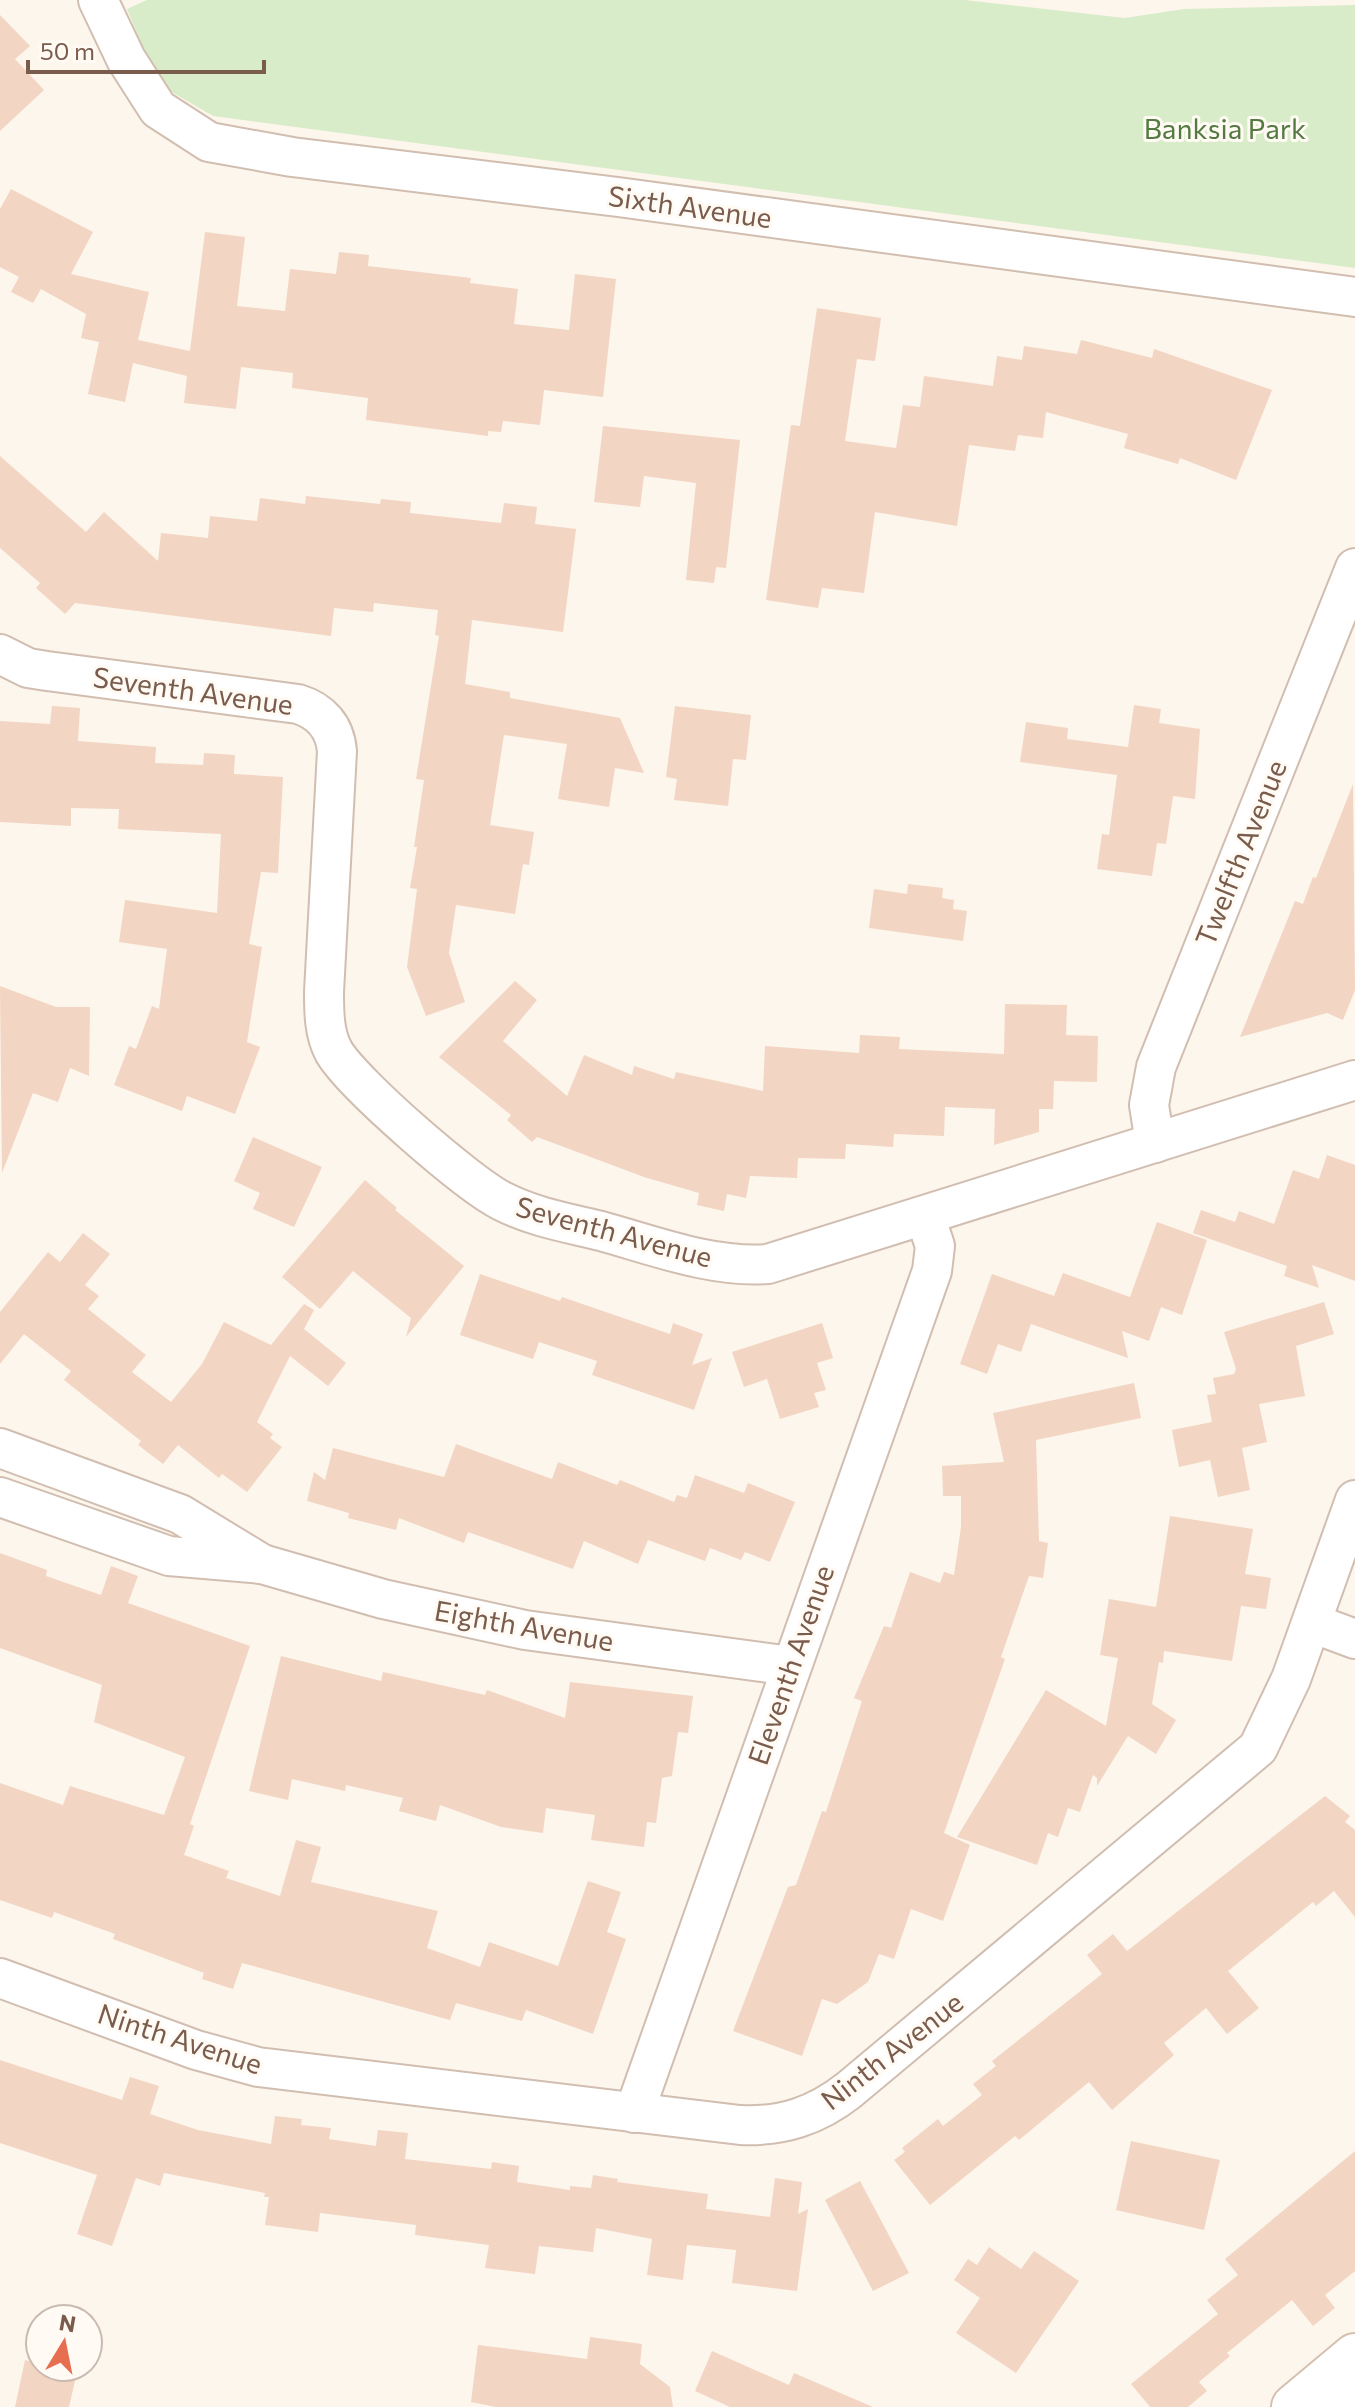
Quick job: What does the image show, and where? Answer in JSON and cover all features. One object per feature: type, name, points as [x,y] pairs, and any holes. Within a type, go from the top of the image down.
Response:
[{"type":"main road","points":[[1294,2407],[1355,2356]]},
{"type":"main road","points":[[1350,2407],[1355,2402]]},
{"type":"street","name":"Sixth Avenue","points":[[98,0],[126,59],[158,109],[209,142],[292,157],[618,197],[1355,297]]},
{"type":"street","name":"Twelfth Avenue","points":[[1155,1143],[1149,1105],[1156,1067],[1355,568]]},
{"type":"street","name":"Seventh Avenue","points":[[0,654],[28,668],[298,704],[324,719],[335,736],[337,751],[324,992],[330,1041],[336,1054],[364,1085],[464,1176],[495,1198],[531,1213],[704,1259],[755,1265],[786,1259],[1355,1080]]},
{"type":"street","name":"Eleventh Avenue","points":[[634,2113],[932,1271],[935,1246],[925,1216]]},
{"type":"street","name":"Eighth Avenue","points":[[0,1448],[180,1514],[262,1564]]},
{"type":"street","name":"Eighth Avenue","points":[[0,1497],[169,1556],[262,1564],[383,1599],[511,1628],[791,1666]]},
{"type":"street","name":"Ninth Avenue","points":[[0,1978],[246,2065],[634,2113],[768,2126],[803,2118],[832,2103],[1251,1756],[1272,1723],[1312,1623],[1355,1500]]},
{"type":"street","points":[[1312,1623],[1355,1639]]},
{"type":"green space","name":"Banksia Park","points":[[147,0],[965,0],[1125,18],[1184,9],[1355,5],[1355,268],[213,116],[158,84],[127,9]]},
{"type":"building","points":[[0,15],[30,46],[15,59],[44,90],[0,131]]},
{"type":"building","points":[[11,189],[93,232],[71,274],[149,292],[138,340],[190,351],[205,232],[245,237],[237,306],[285,311],[290,269],[336,274],[339,252],[369,255],[368,266],[471,278],[470,283],[518,289],[514,324],[569,330],[575,274],[616,279],[603,397],[544,390],[540,425],[503,421],[501,432],[488,431],[488,436],[366,420],[368,398],[292,388],[293,373],[241,367],[236,409],[184,403],[187,376],[133,363],[125,402],[88,394],[99,342],[81,338],[86,314],[41,289],[33,303],[11,292],[19,277],[0,267],[0,209]]},
{"type":"building","points":[[817,308],[881,318],[875,361],[857,359],[845,441],[896,448],[903,405],[920,407],[924,376],[993,386],[997,356],[1022,360],[1024,346],[1077,354],[1081,340],[1152,358],[1154,349],[1272,390],[1236,480],[1180,458],[1178,464],[1124,448],[1128,434],[1046,412],[1043,438],[1018,435],[1015,451],[969,445],[957,526],[875,512],[864,593],[822,588],[818,608],[766,600],[791,425],[800,426]]},
{"type":"building","points":[[603,426],[740,440],[726,568],[716,567],[714,583],[686,580],[696,483],[644,476],[640,507],[594,502]]},
{"type":"building","points":[[0,456],[86,532],[104,512],[158,561],[161,533],[208,538],[210,516],[257,521],[260,498],[305,504],[306,496],[380,504],[381,499],[411,502],[410,513],[501,523],[504,503],[537,507],[535,524],[576,529],[563,632],[472,620],[465,684],[510,692],[510,698],[620,718],[644,773],[615,768],[609,807],[558,799],[567,744],[504,735],[490,825],[534,832],[529,865],[523,864],[515,914],[456,905],[449,953],[465,1002],[426,1016],[407,967],[417,889],[410,888],[424,780],[416,779],[439,636],[435,635],[438,610],[374,603],[373,612],[334,608],[331,636],[75,603],[65,614],[36,588],[40,583],[0,548]]},
{"type":"building","points":[[1134,705],[1161,709],[1159,723],[1200,729],[1195,799],[1173,796],[1166,844],[1157,843],[1152,876],[1097,869],[1102,834],[1109,835],[1117,775],[1020,762],[1026,722],[1068,728],[1067,739],[1128,747]]},
{"type":"building","points":[[52,706],[80,708],[78,741],[156,747],[155,763],[203,765],[204,753],[235,755],[234,774],[283,777],[278,873],[261,872],[249,944],[262,947],[247,1042],[260,1047],[235,1114],[187,1096],[182,1111],[114,1085],[129,1046],[136,1049],[152,1006],[159,1009],[167,949],[119,942],[125,900],[217,913],[221,834],[118,829],[119,809],[71,808],[71,826],[0,822],[0,721],[50,724]]},
{"type":"building","points":[[675,706],[751,715],[746,760],[733,759],[728,806],[674,800],[677,779],[666,777]]},
{"type":"building","points":[[1353,784],[1355,990],[1343,1020],[1327,1013],[1240,1037],[1295,901],[1303,904],[1313,877],[1316,878]]},
{"type":"building","points":[[908,884],[943,888],[942,898],[954,900],[953,909],[967,911],[963,941],[869,928],[874,889],[907,894]]},
{"type":"building","points":[[515,981],[537,1000],[503,1041],[567,1096],[584,1055],[632,1075],[634,1066],[674,1079],[676,1072],[763,1091],[765,1046],[859,1053],[860,1035],[900,1037],[899,1049],[1004,1054],[1005,1004],[1067,1005],[1066,1035],[1098,1036],[1097,1082],[1054,1081],[1053,1109],[1039,1109],[1039,1132],[994,1145],[995,1109],[945,1107],[944,1136],[894,1134],[893,1147],[846,1144],[845,1159],[798,1158],[797,1178],[750,1176],[746,1198],[727,1194],[724,1211],[697,1205],[699,1193],[644,1177],[537,1137],[532,1142],[507,1120],[511,1115],[439,1057]]},
{"type":"building","points":[[0,986],[56,1007],[90,1007],[89,1076],[70,1068],[58,1102],[33,1093],[2,1173]]},
{"type":"building","points":[[253,1137],[322,1167],[294,1227],[253,1209],[260,1193],[234,1181]]},
{"type":"building","points":[[1327,1155],[1355,1165],[1355,1281],[1312,1265],[1319,1288],[1284,1276],[1287,1266],[1193,1233],[1201,1210],[1235,1222],[1239,1211],[1274,1224],[1293,1170],[1319,1179]]},
{"type":"building","points":[[365,1180],[397,1208],[395,1210],[464,1266],[406,1337],[411,1318],[353,1271],[320,1309],[282,1277]]},
{"type":"building","points":[[1157,1222],[1207,1240],[1182,1315],[1161,1307],[1149,1341],[1122,1331],[1128,1358],[1031,1324],[1021,1352],[998,1344],[987,1374],[960,1364],[992,1274],[1054,1296],[1063,1273],[1130,1297]]},
{"type":"building","points":[[83,1233],[110,1254],[85,1285],[99,1296],[88,1309],[146,1355],[132,1372],[171,1402],[202,1364],[224,1322],[271,1345],[304,1304],[314,1310],[304,1329],[346,1363],[328,1386],[290,1356],[257,1422],[273,1434],[270,1438],[282,1447],[247,1492],[222,1474],[219,1478],[178,1445],[163,1464],[138,1445],[141,1441],[64,1380],[71,1371],[24,1334],[0,1364],[0,1312],[48,1252],[60,1262]]},
{"type":"building","points":[[480,1274],[560,1301],[562,1297],[670,1334],[673,1323],[703,1334],[692,1365],[712,1358],[694,1410],[592,1375],[597,1361],[539,1342],[533,1359],[460,1335]]},
{"type":"building","points":[[1324,1302],[1334,1334],[1296,1346],[1305,1396],[1259,1404],[1267,1442],[1242,1448],[1250,1490],[1218,1497],[1210,1460],[1179,1467],[1172,1430],[1212,1422],[1207,1395],[1216,1394],[1213,1378],[1234,1374],[1236,1369],[1224,1332]]},
{"type":"building","points":[[822,1323],[833,1358],[817,1363],[826,1390],[814,1393],[819,1407],[780,1419],[767,1379],[744,1387],[732,1352]]},
{"type":"building","points":[[1134,1383],[1141,1418],[1036,1440],[1039,1541],[1048,1543],[1043,1578],[1029,1576],[1001,1657],[1005,1659],[944,1833],[970,1845],[943,1921],[911,1909],[894,1959],[879,1954],[868,1982],[837,2004],[822,1999],[802,2056],[733,2031],[788,1887],[796,1885],[822,1811],[826,1812],[862,1701],[854,1698],[884,1626],[891,1628],[910,1572],[940,1583],[944,1572],[954,1575],[961,1527],[961,1496],[943,1496],[942,1466],[1004,1462],[993,1413]]},
{"type":"building","points":[[456,1444],[552,1479],[558,1462],[617,1485],[620,1480],[674,1502],[677,1495],[687,1498],[695,1475],[744,1493],[748,1483],[795,1502],[770,1562],[745,1552],[741,1560],[710,1548],[705,1561],[648,1540],[638,1564],[584,1541],[573,1569],[468,1532],[464,1543],[399,1518],[396,1530],[348,1518],[349,1513],[307,1501],[314,1472],[325,1480],[333,1448],[444,1477]]},
{"type":"building","points":[[1170,1516],[1253,1529],[1245,1574],[1271,1578],[1266,1609],[1241,1606],[1232,1661],[1164,1651],[1163,1663],[1159,1662],[1152,1704],[1176,1720],[1156,1754],[1128,1736],[1097,1786],[1097,1778],[1093,1775],[1080,1812],[1068,1808],[1058,1837],[1048,1833],[1037,1865],[957,1837],[1046,1690],[1106,1726],[1118,1658],[1100,1655],[1109,1599],[1156,1607]]},
{"type":"building","points":[[0,1553],[47,1570],[46,1576],[101,1595],[111,1566],[138,1576],[128,1603],[250,1646],[190,1824],[194,1826],[184,1855],[229,1871],[226,1878],[280,1896],[296,1840],[321,1847],[311,1882],[438,1911],[427,1948],[480,1967],[489,1942],[558,1966],[588,1881],[621,1892],[607,1932],[626,1939],[593,2034],[526,2010],[522,2021],[456,2003],[450,2020],[242,1963],[233,1989],[202,1979],[204,1973],[113,1939],[115,1934],[54,1912],[52,1918],[0,1900],[0,1783],[63,1805],[70,1786],[164,1815],[185,1757],[94,1722],[102,1685],[0,1648]]},
{"type":"building","points":[[281,1656],[381,1681],[383,1672],[485,1695],[487,1690],[565,1718],[570,1682],[693,1696],[688,1733],[678,1732],[672,1776],[662,1778],[656,1823],[647,1822],[644,1847],[591,1840],[595,1815],[546,1808],[543,1833],[501,1827],[440,1805],[436,1821],[399,1811],[403,1798],[346,1785],[345,1791],[292,1779],[288,1800],[249,1791]]},
{"type":"building","points":[[1325,1796],[1350,1816],[1345,1822],[1355,1830],[1355,1917],[1334,1891],[1316,1906],[1313,1902],[1228,1971],[1259,2008],[1227,2034],[1206,2008],[1164,2043],[1174,2055],[1112,2110],[1089,2082],[1019,2140],[1015,2136],[930,2205],[894,2160],[905,2152],[902,2148],[938,2119],[943,2126],[982,2095],[973,2084],[996,2066],[992,2061],[1102,1974],[1087,1955],[1113,1934],[1127,1951]]},
{"type":"building","points":[[0,2060],[122,2100],[130,2077],[159,2086],[150,2114],[198,2130],[271,2144],[275,2116],[302,2119],[301,2125],[331,2128],[329,2139],[376,2146],[378,2130],[408,2133],[405,2159],[491,2169],[492,2162],[519,2166],[517,2182],[570,2190],[570,2186],[591,2188],[593,2175],[618,2179],[617,2182],[708,2194],[706,2209],[770,2217],[775,2178],[802,2182],[798,2214],[808,2209],[797,2291],[732,2283],[736,2250],[687,2245],[683,2280],[647,2275],[652,2239],[596,2228],[593,2252],[539,2246],[535,2274],[485,2268],[489,2245],[415,2235],[416,2225],[320,2213],[318,2232],[265,2225],[269,2197],[264,2197],[265,2193],[164,2173],[160,2186],[136,2178],[112,2246],[77,2234],[97,2175],[0,2143]]},
{"type":"building","points":[[1131,2141],[1220,2160],[1204,2230],[1116,2210]]},
{"type":"building","points":[[1355,2151],[1355,2271],[1325,2295],[1335,2308],[1313,2326],[1292,2300],[1227,2353],[1230,2356],[1199,2382],[1207,2391],[1188,2407],[1150,2407],[1131,2384],[1218,2314],[1207,2300],[1238,2275],[1225,2259]]},
{"type":"building","points":[[860,2181],[909,2273],[873,2291],[825,2200]]},
{"type":"building","points":[[989,2247],[1021,2269],[1034,2251],[1079,2281],[1016,2373],[956,2333],[980,2298],[954,2280],[968,2259],[977,2265]]},
{"type":"building","points":[[590,2337],[642,2344],[640,2364],[670,2387],[673,2407],[496,2407],[471,2402],[478,2345],[587,2359]]},
{"type":"building","points":[[712,2351],[789,2385],[794,2373],[873,2407],[730,2407],[695,2391]]},
{"type":"building","points":[[24,2365],[24,2383],[74,2383],[69,2407],[15,2407]]}]
